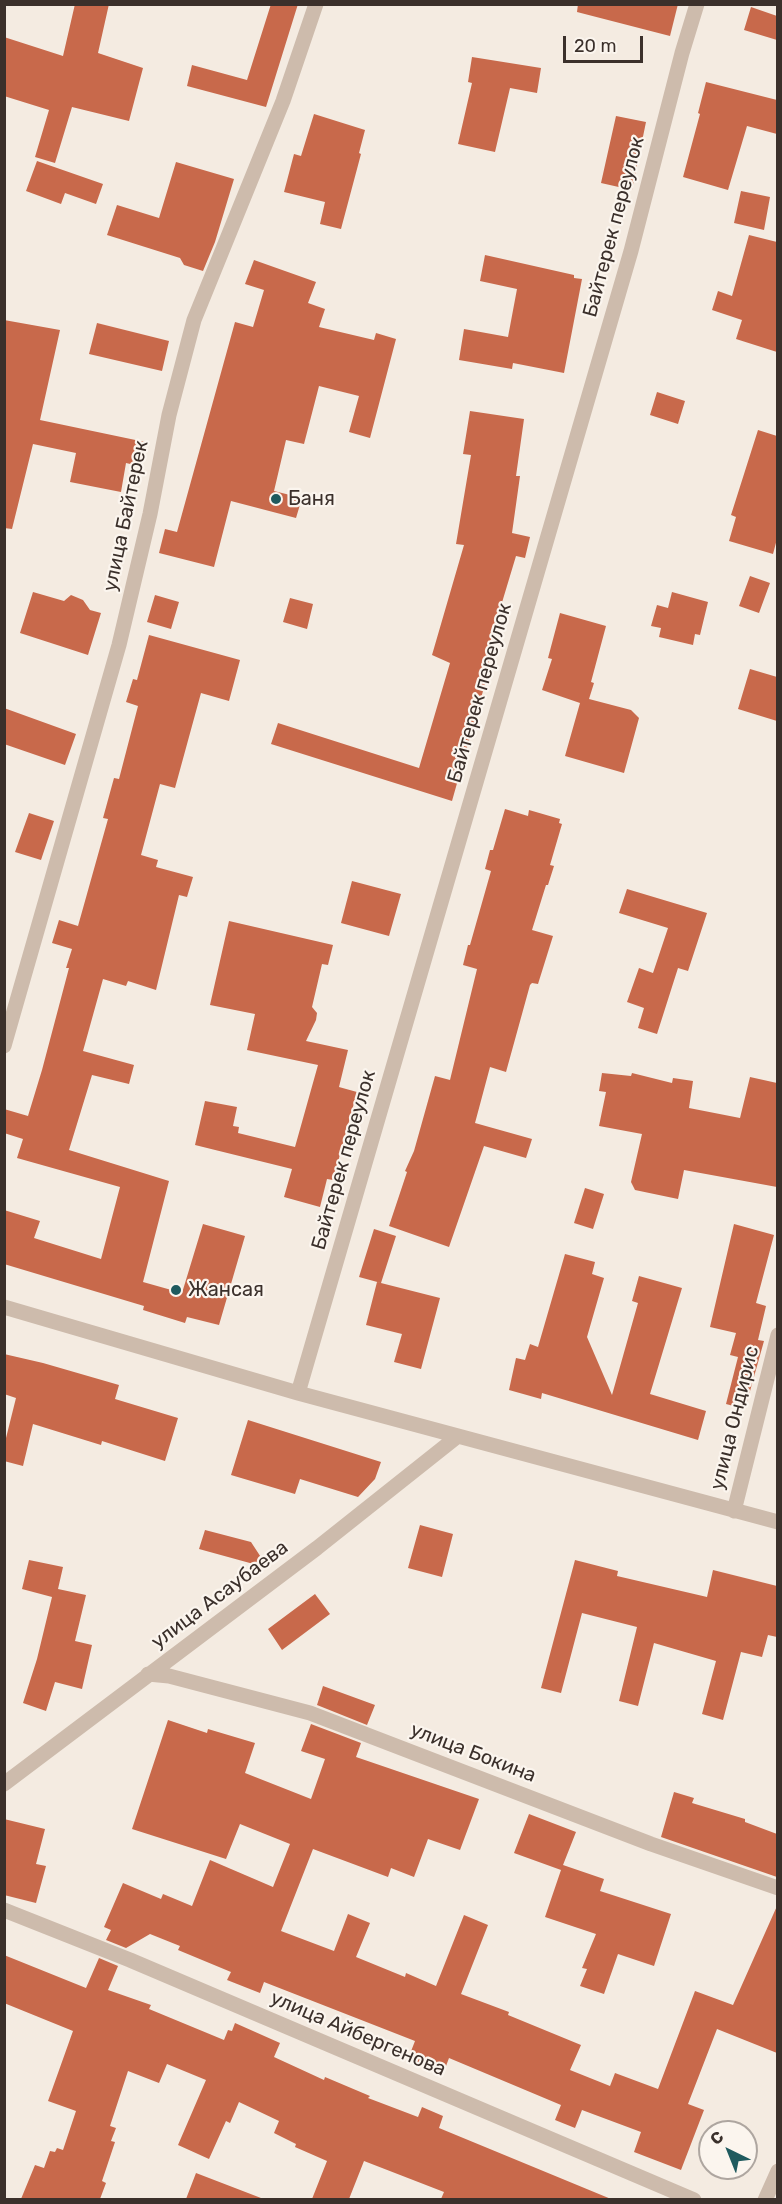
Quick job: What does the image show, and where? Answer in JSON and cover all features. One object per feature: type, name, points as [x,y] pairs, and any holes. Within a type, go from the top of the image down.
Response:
[{"type":"street","name":"улица Байтерек","points":[[4,1046],[119,645],[150,514],[169,415],[194,320],[283,101],[316,4]]},
{"type":"street","name":"Байтерек переулок","points":[[298,1393],[631,251],[682,53],[697,4]]},
{"type":"street","points":[[4,1307],[298,1393],[777,1522]]},
{"type":"street","name":"улица Ондирис","points":[[734,1510],[777,1335]]},
{"type":"street","name":"улица Асаубаева","points":[[4,1784],[317,1548],[458,1436]]},
{"type":"street","name":"улица Бокина","points":[[148,1674],[169,1676],[310,1713],[651,1844],[777,1888]]},
{"type":"street","name":"улица Айбергенова","points":[[4,1910],[130,1960],[694,2199]]},
{"type":"street","points":[[765,2199],[777,2170]]},
{"type":"building","points":[[75,4],[109,4],[98,53],[143,68],[129,121],[72,107],[55,163],[35,157],[49,110],[4,96],[4,37],[63,56]]},
{"type":"building","points":[[271,4],[298,4],[266,107],[187,86],[192,65],[247,80]]},
{"type":"building","points":[[578,4],[678,4],[670,36],[577,12]]},
{"type":"building","points":[[751,7],[777,16],[777,40],[744,30]]},
{"type":"building","points":[[472,57],[541,68],[537,93],[510,88],[495,152],[458,144],[472,83],[468,82]]},
{"type":"building","points":[[706,82],[777,100],[777,134],[747,126],[728,190],[683,177]]},
{"type":"building","points":[[314,114],[365,130],[341,229],[320,224],[325,202],[284,192],[294,154],[301,156]]},
{"type":"building","points":[[616,116],[646,122],[632,190],[601,183]]},
{"type":"building","points":[[37,161],[103,184],[96,204],[65,193],[61,204],[26,191]]},
{"type":"building","points":[[176,162],[234,179],[215,242],[203,271],[184,265],[180,258],[107,235],[117,205],[159,218]]},
{"type":"building","points":[[741,191],[770,197],[764,230],[734,223]]},
{"type":"building","points":[[749,235],[777,242],[777,352],[736,339],[742,320],[712,310],[718,291],[732,296]]},
{"type":"building","points":[[485,255],[574,275],[574,278],[582,279],[564,373],[513,363],[512,369],[459,360],[464,329],[508,337],[517,289],[480,281]]},
{"type":"building","points":[[254,260],[316,282],[308,303],[325,309],[319,327],[374,340],[376,333],[396,339],[370,438],[349,432],[359,396],[319,386],[304,444],[286,440],[274,491],[302,498],[296,518],[231,501],[214,567],[159,553],[165,529],[177,532],[235,322],[253,327],[264,290],[245,284]]},
{"type":"building","points":[[4,320],[60,330],[40,420],[145,442],[139,466],[126,463],[121,492],[70,482],[76,453],[33,444],[12,529],[4,528]]},
{"type":"building","points":[[97,323],[169,341],[162,371],[89,354]]},
{"type":"building","points":[[657,392],[685,401],[678,424],[650,415]]},
{"type":"building","points":[[470,411],[524,419],[516,476],[520,476],[512,533],[530,537],[525,558],[516,556],[488,649],[492,650],[483,683],[485,684],[452,801],[271,744],[278,723],[419,768],[450,663],[432,655],[464,545],[456,544],[471,455],[463,454]]},
{"type":"building","points":[[758,430],[777,436],[777,539],[773,554],[729,541],[736,517],[731,515]]},
{"type":"building","points":[[750,576],[770,583],[759,613],[739,606]]},
{"type":"building","points":[[33,592],[64,601],[71,595],[83,600],[90,610],[101,613],[88,655],[20,633]]},
{"type":"building","points":[[672,592],[708,602],[700,635],[695,634],[693,645],[659,637],[661,628],[651,626],[657,605],[668,608]]},
{"type":"building","points":[[155,595],[179,602],[171,629],[147,622]]},
{"type":"building","points":[[290,598],[313,604],[307,629],[283,622]]},
{"type":"building","points":[[560,613],[606,626],[591,682],[594,683],[589,699],[631,710],[639,718],[624,773],[565,756],[580,703],[542,690],[552,659],[548,658]]},
{"type":"building","points":[[149,635],[240,660],[229,701],[201,693],[175,788],[160,784],[141,855],[158,860],[156,867],[193,877],[187,897],[179,895],[156,990],[128,981],[126,986],[103,979],[83,1051],[134,1065],[129,1084],[92,1075],[69,1150],[169,1181],[143,1282],[182,1293],[203,1224],[245,1236],[219,1325],[187,1317],[185,1323],[143,1310],[144,1306],[4,1264],[4,1210],[40,1221],[34,1238],[101,1259],[120,1187],[17,1158],[23,1139],[4,1133],[4,1109],[28,1116],[69,968],[66,968],[72,949],[52,943],[59,920],[78,926],[108,819],[103,818],[114,778],[119,779],[138,706],[126,702],[133,679],[137,680]]},
{"type":"building","points":[[750,669],[777,677],[777,721],[738,709]]},
{"type":"building","points":[[4,708],[76,734],[65,765],[4,744]]},
{"type":"building","points":[[505,809],[528,816],[529,810],[560,819],[559,823],[562,824],[550,865],[554,866],[532,930],[553,936],[538,984],[530,985],[506,1072],[490,1067],[475,1123],[532,1139],[526,1158],[484,1146],[449,1247],[389,1226],[407,1172],[405,1171],[414,1151],[435,1076],[450,1080],[477,969],[463,965],[491,871],[485,869],[490,850],[493,850]]},
{"type":"building","points":[[29,813],[54,821],[41,860],[15,852]]},
{"type":"building","points":[[352,881],[401,894],[389,936],[341,923]]},
{"type":"building","points":[[627,889],[707,913],[688,971],[678,968],[657,1034],[638,1028],[644,1008],[627,1002],[639,968],[653,973],[668,928],[619,913]]},
{"type":"building","points":[[229,921],[333,945],[328,965],[322,964],[312,1007],[317,1013],[316,1020],[306,1041],[348,1050],[339,1087],[357,1092],[333,1180],[327,1179],[320,1207],[284,1197],[292,1169],[195,1145],[205,1101],[237,1107],[233,1126],[239,1127],[238,1133],[295,1147],[318,1065],[247,1050],[255,1014],[210,1005]]},
{"type":"building","points":[[602,1073],[631,1076],[632,1073],[672,1083],[673,1078],[693,1081],[689,1108],[740,1118],[750,1077],[777,1083],[777,1187],[684,1170],[678,1199],[635,1190],[631,1182],[642,1134],[599,1126],[606,1092],[599,1091]]},
{"type":"building","points":[[585,1188],[604,1194],[593,1229],[574,1223]]},
{"type":"building","points":[[734,1224],[774,1235],[756,1303],[766,1306],[758,1340],[764,1341],[745,1409],[726,1404],[738,1357],[730,1355],[736,1333],[710,1327]]},
{"type":"building","points":[[374,1229],[396,1236],[381,1283],[359,1277]]},
{"type":"building","points":[[565,1254],[595,1262],[592,1274],[604,1278],[587,1337],[612,1395],[638,1303],[632,1301],[639,1276],[682,1288],[650,1394],[706,1411],[698,1440],[542,1393],[541,1399],[509,1390],[516,1358],[525,1360],[530,1344],[538,1347]]},
{"type":"building","points":[[377,1282],[440,1298],[421,1369],[394,1362],[402,1334],[366,1325]]},
{"type":"building","points":[[4,1354],[119,1385],[115,1399],[178,1418],[165,1461],[102,1441],[101,1445],[33,1424],[23,1466],[4,1461],[4,1446],[16,1398],[4,1394]]},
{"type":"building","points":[[248,1420],[381,1462],[375,1479],[358,1497],[300,1479],[295,1494],[231,1475]]},
{"type":"building","points":[[420,1525],[453,1534],[442,1577],[408,1568]]},
{"type":"building","points":[[205,1530],[251,1542],[268,1568],[199,1549]]},
{"type":"building","points":[[29,1560],[63,1567],[58,1589],[86,1595],[75,1641],[92,1645],[82,1689],[55,1682],[46,1711],[23,1703],[37,1659],[52,1597],[22,1589]]},
{"type":"building","points":[[575,1560],[618,1571],[617,1576],[707,1597],[713,1570],[777,1586],[777,1637],[768,1635],[762,1657],[741,1652],[723,1720],[702,1714],[716,1661],[654,1643],[638,1706],[619,1701],[637,1627],[582,1613],[561,1693],[541,1688]]},
{"type":"building","points":[[315,1594],[330,1614],[282,1650],[268,1629]]},
{"type":"building","points":[[323,1686],[375,1705],[367,1725],[317,1705]]},
{"type":"building","points":[[168,1720],[207,1733],[208,1729],[255,1743],[245,1773],[311,1799],[325,1759],[301,1751],[311,1724],[361,1743],[356,1757],[479,1799],[460,1850],[428,1839],[414,1877],[391,1868],[388,1877],[313,1849],[281,1931],[334,1951],[348,1914],[370,1923],[356,1957],[405,1977],[406,1973],[436,1986],[464,1915],[488,1925],[461,1994],[509,2012],[508,2015],[581,2045],[570,2070],[610,2086],[615,2073],[658,2089],[695,1991],[733,2005],[777,1906],[777,2053],[717,2029],[688,2104],[704,2110],[700,2120],[698,2120],[698,2126],[681,2170],[634,2152],[641,2132],[582,2110],[575,2128],[555,2120],[561,2105],[449,2058],[443,2074],[408,2059],[415,2041],[264,1982],[260,1993],[227,1980],[231,1972],[178,1950],[180,1946],[150,1934],[126,1948],[106,1940],[111,1930],[104,1927],[123,1883],[161,1899],[163,1894],[192,1906],[210,1860],[273,1887],[290,1844],[240,1824],[226,1859],[132,1829]]},
{"type":"building","points":[[674,1792],[694,1798],[692,1803],[745,1819],[745,1822],[777,1834],[777,1877],[661,1837]]},
{"type":"building","points":[[529,1814],[576,1832],[563,1865],[604,1879],[600,1891],[671,1914],[654,1966],[618,1954],[604,1994],[580,1986],[587,1969],[582,1968],[596,1934],[545,1917],[561,1870],[514,1853]]},
{"type":"building","points":[[4,1819],[45,1829],[36,1864],[46,1866],[36,1903],[4,1895]]},
{"type":"building","points":[[4,1955],[86,1988],[99,1958],[118,1966],[108,1990],[151,2005],[149,2009],[224,2040],[228,2030],[232,2031],[235,2023],[280,2043],[274,2057],[324,2080],[325,2077],[370,2096],[368,2098],[418,2117],[422,2107],[443,2116],[439,2128],[611,2199],[441,2199],[444,2192],[364,2161],[349,2199],[312,2199],[327,2161],[295,2147],[296,2144],[274,2133],[279,2121],[239,2102],[230,2123],[226,2121],[209,2159],[178,2145],[206,2080],[167,2064],[159,2083],[128,2071],[110,2126],[116,2128],[111,2141],[115,2142],[102,2181],[106,2183],[100,2199],[21,2199],[35,2165],[44,2168],[50,2151],[55,2152],[57,2148],[63,2150],[76,2111],[48,2101],[73,2031],[4,2003]]},
{"type":"building","points":[[196,2173],[261,2198],[261,2199],[186,2199]]},
{"type":"place","name":"Баня","points":[[276,499]]},
{"type":"place","name":"Жансая","points":[[176,1290]]}]
